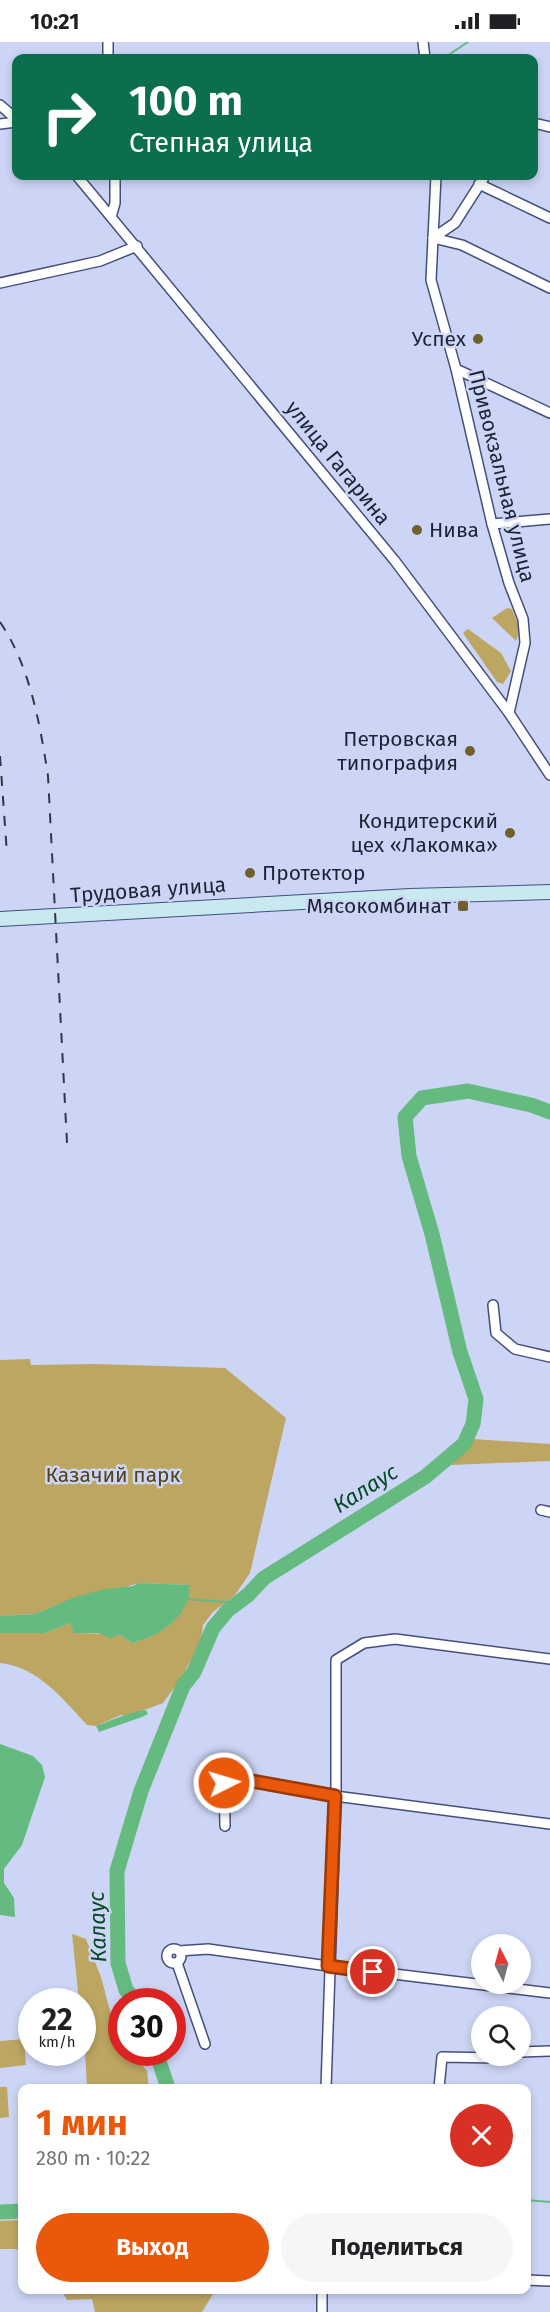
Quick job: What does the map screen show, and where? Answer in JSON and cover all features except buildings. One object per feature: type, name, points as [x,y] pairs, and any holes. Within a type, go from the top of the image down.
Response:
[{"type":"main road","name":"Трудовая улица","points":[[0,919],[410,896],[550,892]]},
{"type":"street","points":[[0,105],[12,117]]},
{"type":"street","name":"улица Гагарина","points":[[80,180],[395,561],[509,713],[550,775]]},
{"type":"street","points":[[111,217],[115,203],[115,180]]},
{"type":"street","name":"Привокзальная улица","points":[[436,180],[431,280],[456,369],[492,524],[509,583],[523,619],[525,643],[509,713]]},
{"type":"street","points":[[433,238],[455,223],[482,180],[550,218]]},
{"type":"street","points":[[433,238],[462,245],[550,288]]},
{"type":"street","points":[[0,283],[100,261],[137,246]]},
{"type":"street","points":[[456,369],[550,413]]},
{"type":"street","points":[[492,524],[550,519]]},
{"type":"street","points":[[493,1305],[496,1333],[515,1349],[550,1356]]},
{"type":"street","points":[[326,2084],[335,1796],[336,1660],[364,1643],[395,1639],[550,1659]]},
{"type":"street","points":[[225,1826],[225,1779],[241,1779],[335,1796],[550,1824]]},
{"type":"street","points":[[205,2044],[177,1963],[168,1960],[167,1954],[172,1949],[179,1951],[208,1949],[328,1966],[550,1992]]},
{"type":"street","points":[[531,2052],[550,2051]]},
{"type":"street","points":[[439,2084],[442,2057],[471,2058]]},
{"type":"street","points":[[531,2280],[550,2281]]},
{"type":"street","points":[[322,2294],[322,2312]]},
{"type":"green space","points":[[507,608],[512,609],[520,629],[516,641],[492,618]]},
{"type":"green space","points":[[468,629],[501,653],[511,671],[503,684],[497,682],[463,633]]},
{"type":"green space","name":"Казачий парк","points":[[30,1359],[31,1365],[96,1364],[225,1368],[286,1418],[250,1573],[235,1595],[213,1612],[203,1625],[201,1641],[182,1677],[163,1703],[128,1716],[121,1715],[96,1726],[87,1725],[59,1695],[38,1677],[26,1670],[0,1663],[0,1633],[45,1633],[70,1623],[75,1633],[119,1634],[132,1643],[162,1630],[179,1616],[190,1585],[140,1583],[59,1604],[35,1614],[0,1616],[0,1360]]},
{"type":"green space","points":[[473,1439],[550,1444],[550,1461],[451,1465]]},
{"type":"green space","points":[[72,1934],[86,1939],[101,1977],[108,2003],[108,2066],[143,2066],[147,2071],[149,2084],[87,2084],[86,2066],[96,2066],[96,1988],[78,1988]]},
{"type":"green space","points":[[18,2040],[18,2066],[0,2068],[0,2041]]},
{"type":"green space","points":[[0,2087],[7,2087],[9,2117],[0,2118]]},
{"type":"green space","points":[[18,2220],[18,2250],[0,2249],[0,2221]]},
{"type":"green space","points":[[64,2294],[213,2294],[202,2312],[95,2312],[92,2299],[67,2300]]},
{"type":"shaded area","points":[[139,1583],[190,1585],[189,1596],[179,1616],[163,1630],[143,1640],[132,1643],[119,1634],[111,1639],[99,1633],[74,1633],[70,1623],[45,1633],[0,1633],[0,1616],[35,1614],[75,1597]]},
{"type":"shaded area","points":[[146,1710],[148,1714],[142,1717],[99,1732],[96,1726],[127,1715]]},
{"type":"shaded area","points":[[0,1744],[33,1756],[42,1765],[45,1777],[22,1845],[4,1869],[4,1883],[14,1898],[15,1917],[0,1915]]},
{"type":"waterway","points":[[450,54],[468,42]]},
{"type":"waterway","name":"Калаус","points":[[125,1988],[118,1963],[117,1871],[141,1791],[183,1686],[194,1672],[213,1628],[228,1610],[248,1595],[264,1578],[425,1477],[464,1444],[473,1424],[476,1399],[460,1352],[432,1234],[409,1156],[405,1117],[422,1098],[468,1091],[531,1105],[550,1112]]},
{"type":"waterway","points":[[186,1599],[237,1603]]},
{"type":"waterway","name":"Калаус","points":[[161,2066],[167,2084]]},
{"type":"waterway","points":[[531,2200],[550,2202]]},
{"type":"waterway","name":"Калаус","points":[[0,2212],[18,2211]]},
{"type":"railway","points":[[0,622],[19,657],[26,676],[37,716],[48,776],[67,1143]]},
{"type":"railway","points":[[0,756],[7,854]]},
{"type":"place","name":"Успех","points":[[478,339]]},
{"type":"place","name":"Нива","points":[[417,530]]},
{"type":"place","name":"Петровская типография","points":[[470,751]]},
{"type":"place","name":"Кондитерский цех «Лакомка»","points":[[510,833]]},
{"type":"place","name":"Протектор","points":[[250,873]]},
{"type":"place","name":"Мясокомбинат","points":[[463,906]]},
{"type":"route","points":[[224,1783],[225,1779],[241,1779],[335,1796],[328,1966],[373,1972]]}]
